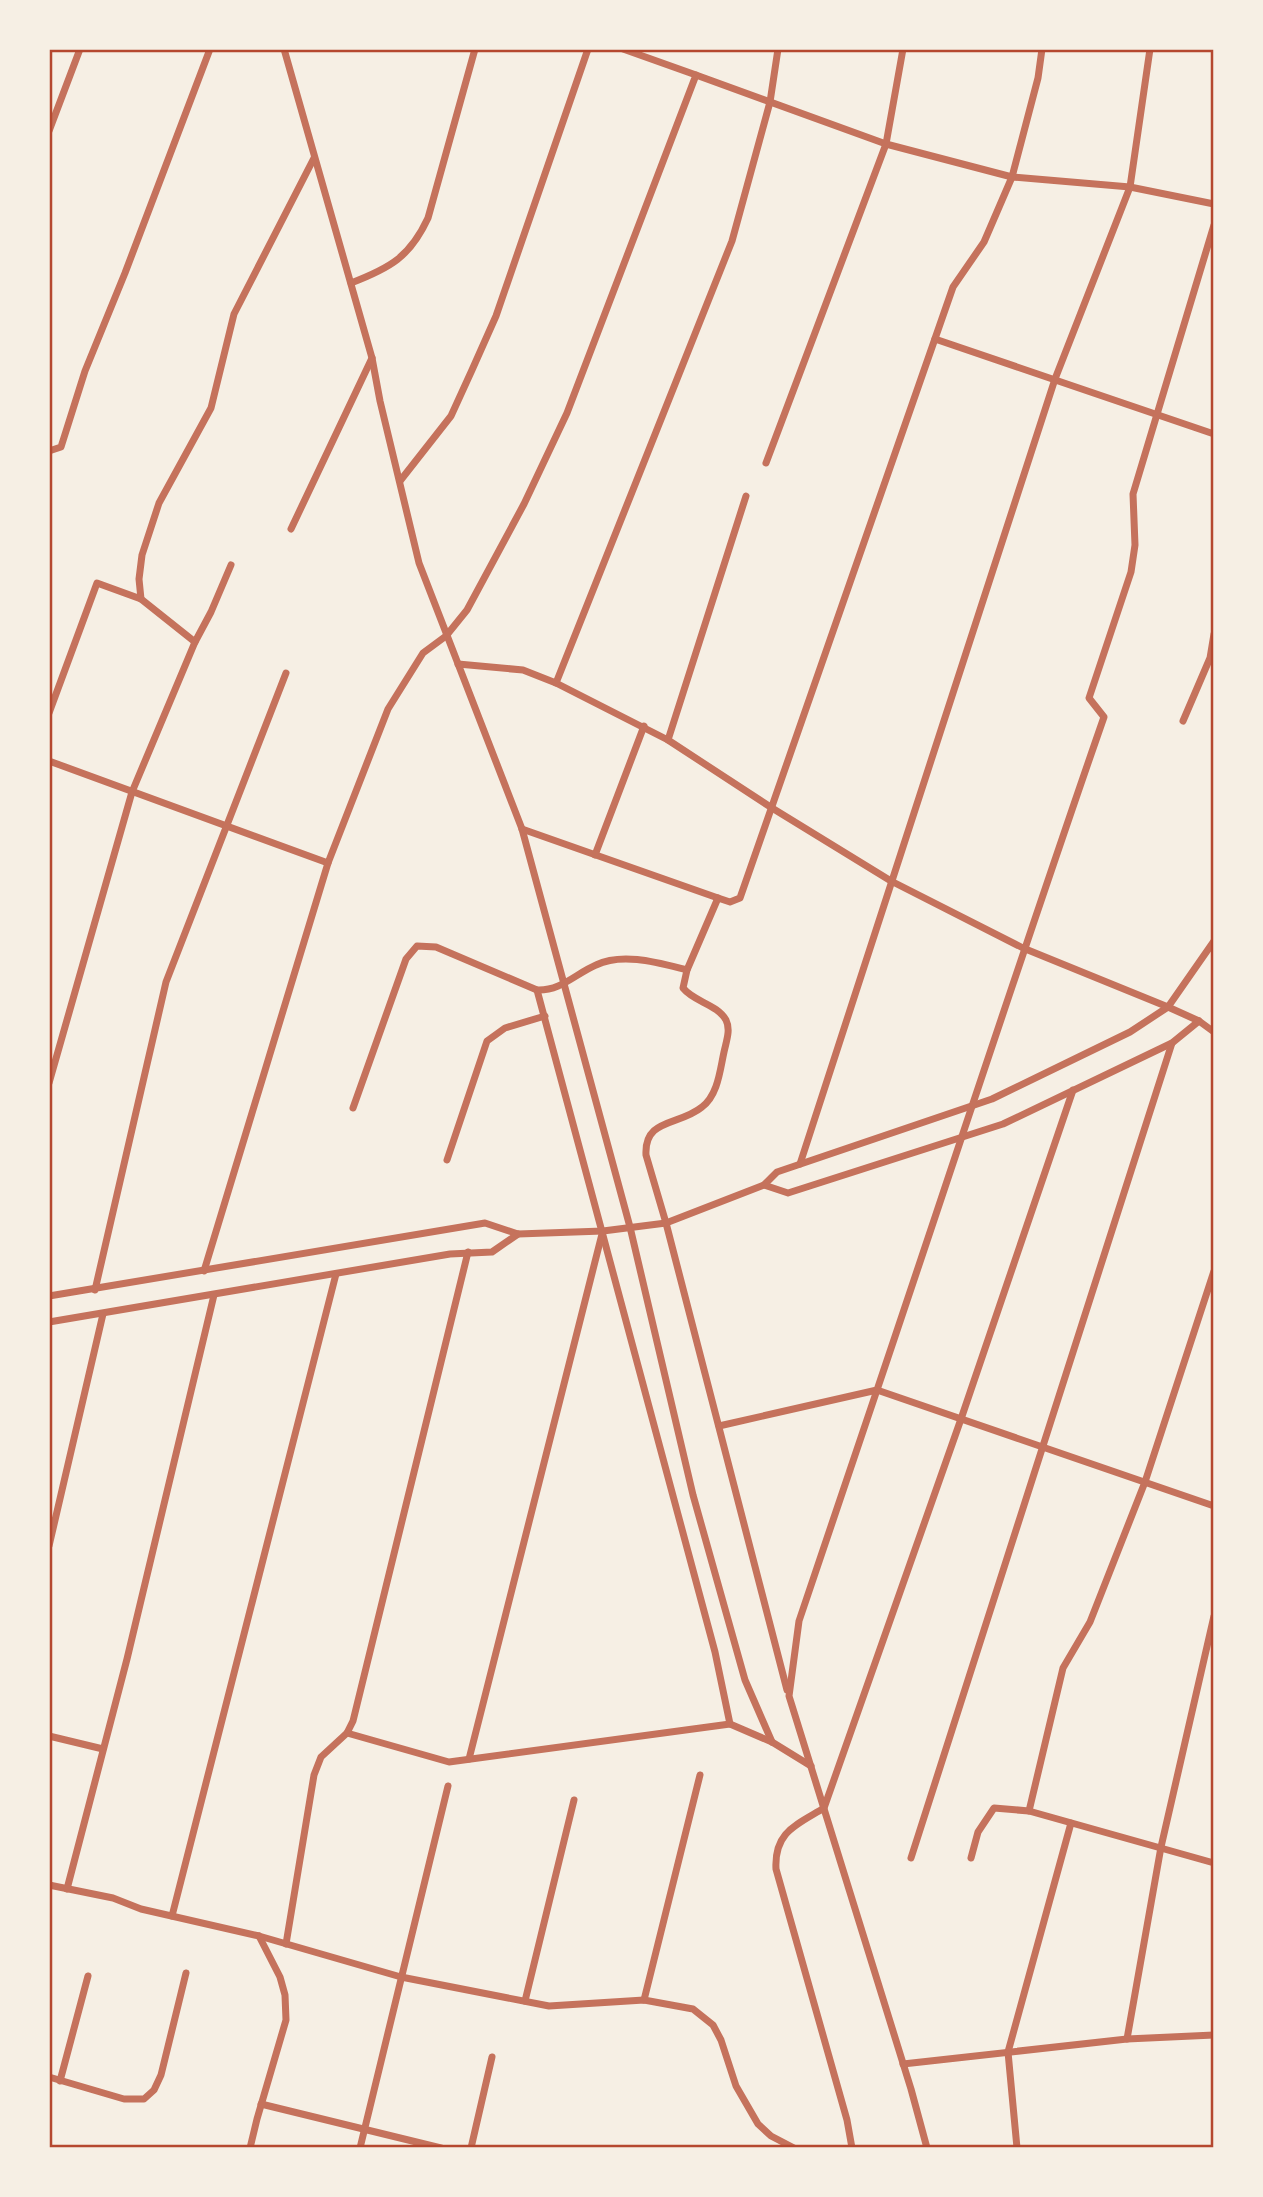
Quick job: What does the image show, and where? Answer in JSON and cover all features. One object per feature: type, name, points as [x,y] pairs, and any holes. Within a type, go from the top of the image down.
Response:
[{"type":"street","points":[[49,131],[80,49]]},
{"type":"street","points":[[49,452],[61,447],[85,371],[210,49]]},
{"type":"street","points":[[284,49],[372,358],[419,563],[522,829],[630,1227],[692,1495],[745,1680],[772,1742]]},
{"type":"street","points":[[351,283],[379,272],[402,258],[418,240],[428,218],[475,49]]},
{"type":"street","points":[[400,481],[451,416],[496,316],[588,49]]},
{"type":"street","points":[[623,49],[647,52],[696,75],[886,144],[1012,177],[1130,187],[1214,204]]},
{"type":"street","points":[[556,683],[732,241],[770,102],[778,49]]},
{"type":"street","points":[[766,463],[886,144],[903,49]]},
{"type":"street","points":[[522,829],[730,902],[740,898],[953,287],[985,242],[1012,177],[1038,78],[1042,49]]},
{"type":"street","points":[[800,1164],[1055,379],[1130,187],[1150,49]]},
{"type":"street","points":[[204,1271],[328,863],[388,709],[423,653],[446,636],[467,610],[524,505],[568,414],[696,75]]},
{"type":"street","points":[[141,599],[139,579],[142,555],[159,503],[211,408],[234,314],[314,158]]},
{"type":"street","points":[[789,1696],[799,1621],[974,1106],[1023,948],[1104,717],[1089,698],[1131,572],[1135,545],[1133,494],[1214,225]]},
{"type":"street","points":[[935,339],[1214,433]]},
{"type":"street","points":[[290,529],[372,358]]},
{"type":"street","points":[[668,740],[746,496]]},
{"type":"street","points":[[49,1083],[132,792],[195,642],[231,565]]},
{"type":"street","points":[[49,713],[97,583],[141,599],[195,642]]},
{"type":"street","points":[[1182,721],[1210,658],[1214,634]]},
{"type":"street","points":[[458,664],[523,670],[556,683],[668,740],[891,881],[1023,948],[1168,1007],[1199,1021],[1214,1032]]},
{"type":"street","points":[[95,1290],[166,982],[286,673]]},
{"type":"street","points":[[595,855],[644,726]]},
{"type":"street","points":[[49,761],[328,863]]},
{"type":"street","points":[[718,898],[687,970],[683,988],[691,998],[705,1003],[724,1017],[729,1026],[716,1085],[703,1107],[656,1128],[649,1134],[645,1144],[646,1155],[789,1696],[904,2064],[927,2148]]},
{"type":"street","points":[[49,1296],[485,1223],[518,1234],[603,1231],[666,1223],[764,1185],[777,1172],[992,1099],[1130,1032],[1168,1007],[1214,941]]},
{"type":"street","points":[[353,1108],[407,959],[417,946],[436,947],[537,990],[565,984],[597,964],[619,960],[648,960],[687,970]]},
{"type":"street","points":[[537,990],[721,1678],[730,1724]]},
{"type":"street","points":[[447,1160],[487,1041],[505,1028],[545,1016]]},
{"type":"street","points":[[764,1185],[788,1193],[1003,1124],[1172,1042],[1199,1021]]},
{"type":"street","points":[[911,1858],[1172,1042]]},
{"type":"street","points":[[852,2148],[847,2120],[776,1869],[775,1854],[779,1841],[794,1827],[824,1808],[1073,1090]]},
{"type":"street","points":[[469,1759],[603,1231]]},
{"type":"street","points":[[49,1322],[468,1252],[492,1252],[518,1234]]},
{"type":"street","points":[[286,1944],[314,1775],[321,1757],[347,1733],[353,1721],[468,1252]]},
{"type":"street","points":[[1028,1811],[1063,1668],[1090,1622],[1145,1482],[1214,1271]]},
{"type":"street","points":[[173,1916],[336,1274]]},
{"type":"street","points":[[67,1889],[214,1295]]},
{"type":"street","points":[[49,1546],[103,1314]]},
{"type":"street","points":[[719,1426],[877,1390],[1214,1506]]},
{"type":"street","points":[[1127,2039],[1161,1847],[1214,1616]]},
{"type":"street","points":[[347,1733],[449,1762],[730,1724],[772,1742],[811,1766]]},
{"type":"street","points":[[49,1736],[103,1749]]},
{"type":"street","points":[[644,2000],[700,1775]]},
{"type":"street","points":[[360,2148],[448,1786]]},
{"type":"street","points":[[525,2001],[574,1800]]},
{"type":"street","points":[[971,1858],[978,1832],[994,1808],[1028,1811],[1214,1863]]},
{"type":"street","points":[[1017,2148],[1008,2052],[1071,1823]]},
{"type":"street","points":[[49,1885],[259,1936],[401,1977],[549,2006],[644,2000],[693,2009],[713,2025],[721,2040],[736,2086],[758,2124],[771,2136],[794,2148]]},
{"type":"street","points":[[250,2148],[286,2020],[285,1995],[280,1977],[259,1936]]},
{"type":"street","points":[[49,2077],[124,2099],[144,2099],[154,2090],[161,2075],[186,1973]]},
{"type":"street","points":[[60,2081],[88,1976]]},
{"type":"street","points":[[904,2064],[1127,2039],[1214,2035]]},
{"type":"street","points":[[471,2148],[492,2057]]},
{"type":"street","points":[[261,2105],[441,2148]]},
{"type":"street","points":[[400,2138],[401,2148]]}]
